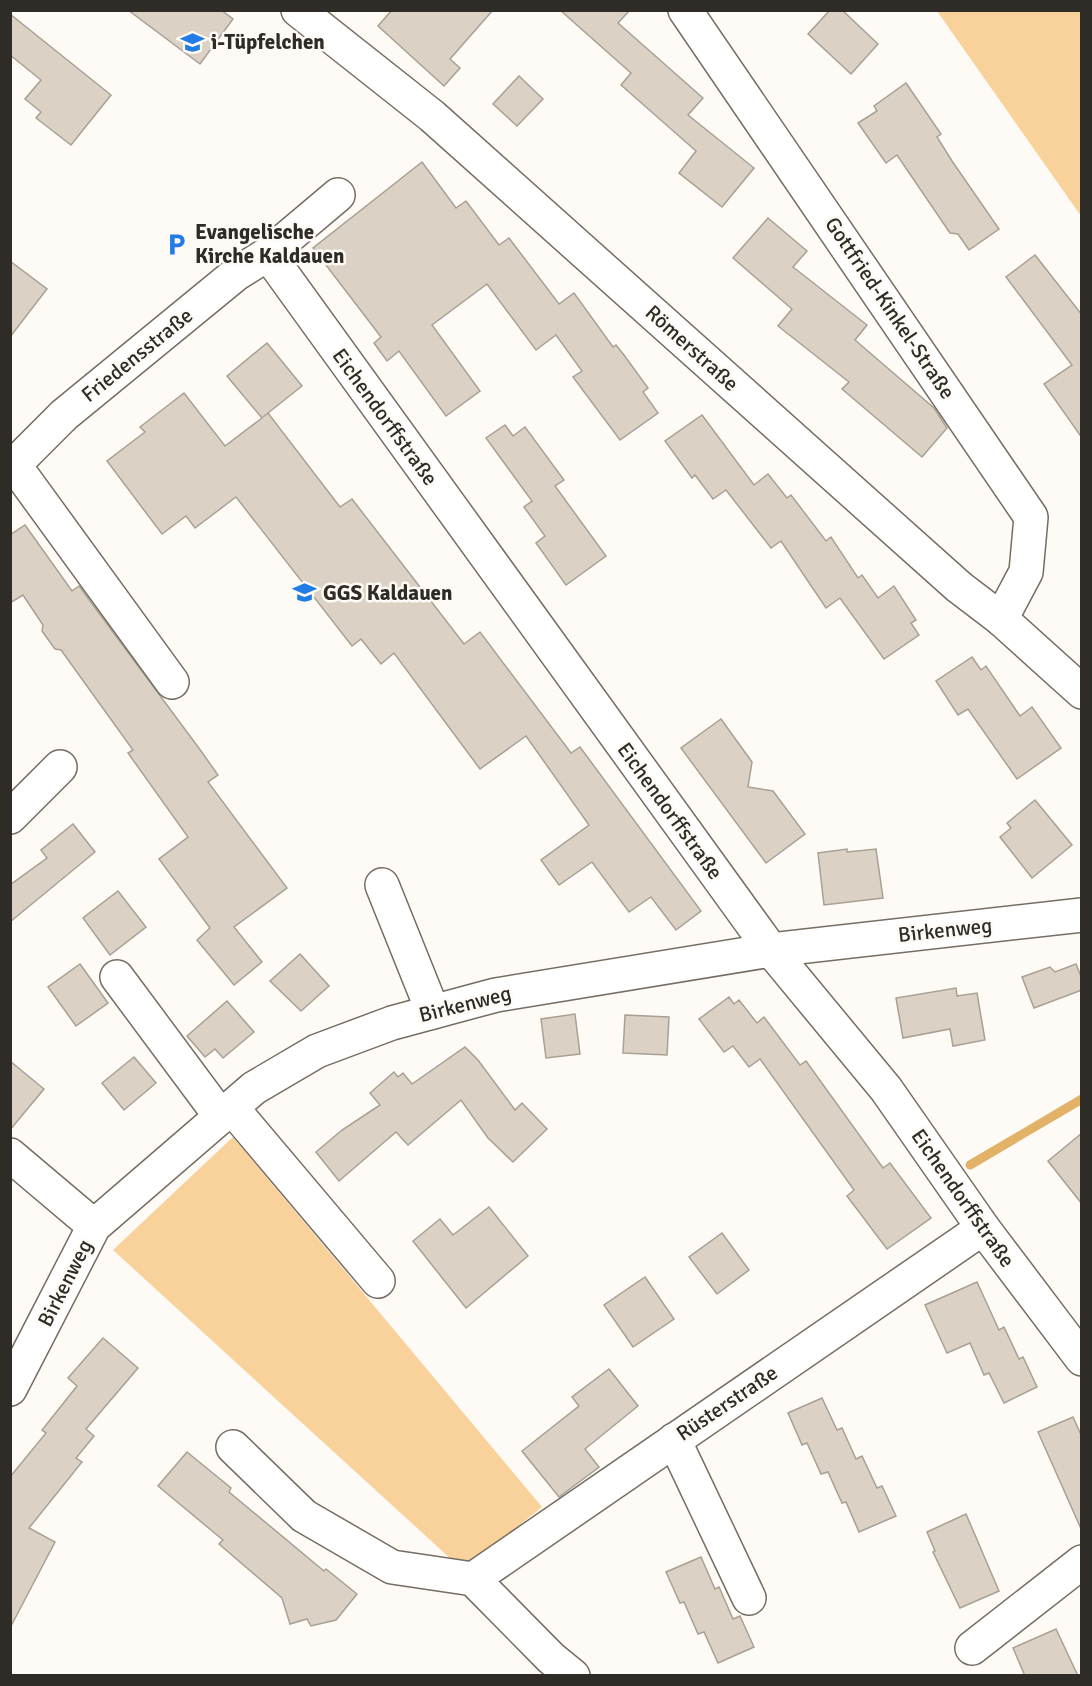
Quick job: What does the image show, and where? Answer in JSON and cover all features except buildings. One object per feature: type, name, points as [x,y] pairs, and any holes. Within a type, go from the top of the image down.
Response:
[{"type":"street","name":"Römerstraße","points":[[298,10],[432,116],[959,587],[1002,619],[1082,692]]},
{"type":"street","name":"Gottfried-Kinkel-Straße","points":[[685,10],[1030,517],[1026,572],[1002,619]]},
{"type":"street","name":"Friedensstraße","points":[[172,682],[13,467],[73,407],[236,274],[268,255],[338,195]]},
{"type":"street","name":"Eichendorffstraße","points":[[268,255],[771,950],[886,1089],[982,1228],[1082,1359]]},
{"type":"street","points":[[10,817],[60,767]]},
{"type":"street","points":[[382,885],[433,1012]]},
{"type":"street","name":"Birkenweg","points":[[10,1389],[94,1226],[254,1088],[317,1051],[392,1023],[496,995],[771,950],[1082,915]]},
{"type":"street","points":[[117,977],[226,1113],[378,1281]]},
{"type":"street","points":[[10,1155],[94,1226]]},
{"type":"street","name":"Rüsterstraße","points":[[472,1579],[982,1228]]},
{"type":"street","points":[[675,1440],[749,1599]]},
{"type":"street","points":[[233,1447],[304,1516],[392,1567],[472,1579],[551,1658],[573,1676]]},
{"type":"street","points":[[972,1648],[1082,1562]]},
{"type":"shaded area","points":[[937,11],[1081,11],[1081,216]]},
{"type":"shaded area","points":[[233,1137],[542,1507],[463,1570],[113,1250]]},
{"type":"waterway","points":[[970,1165],[1082,1099]]},
{"type":"place","name":"i-Tüpfelchen","points":[[193,42]]},
{"type":"place","name":"Evangelische Kirche Kaldauen","points":[[177,244]]},
{"type":"place","name":"GGS Kaldauen","points":[[305,593]]}]
